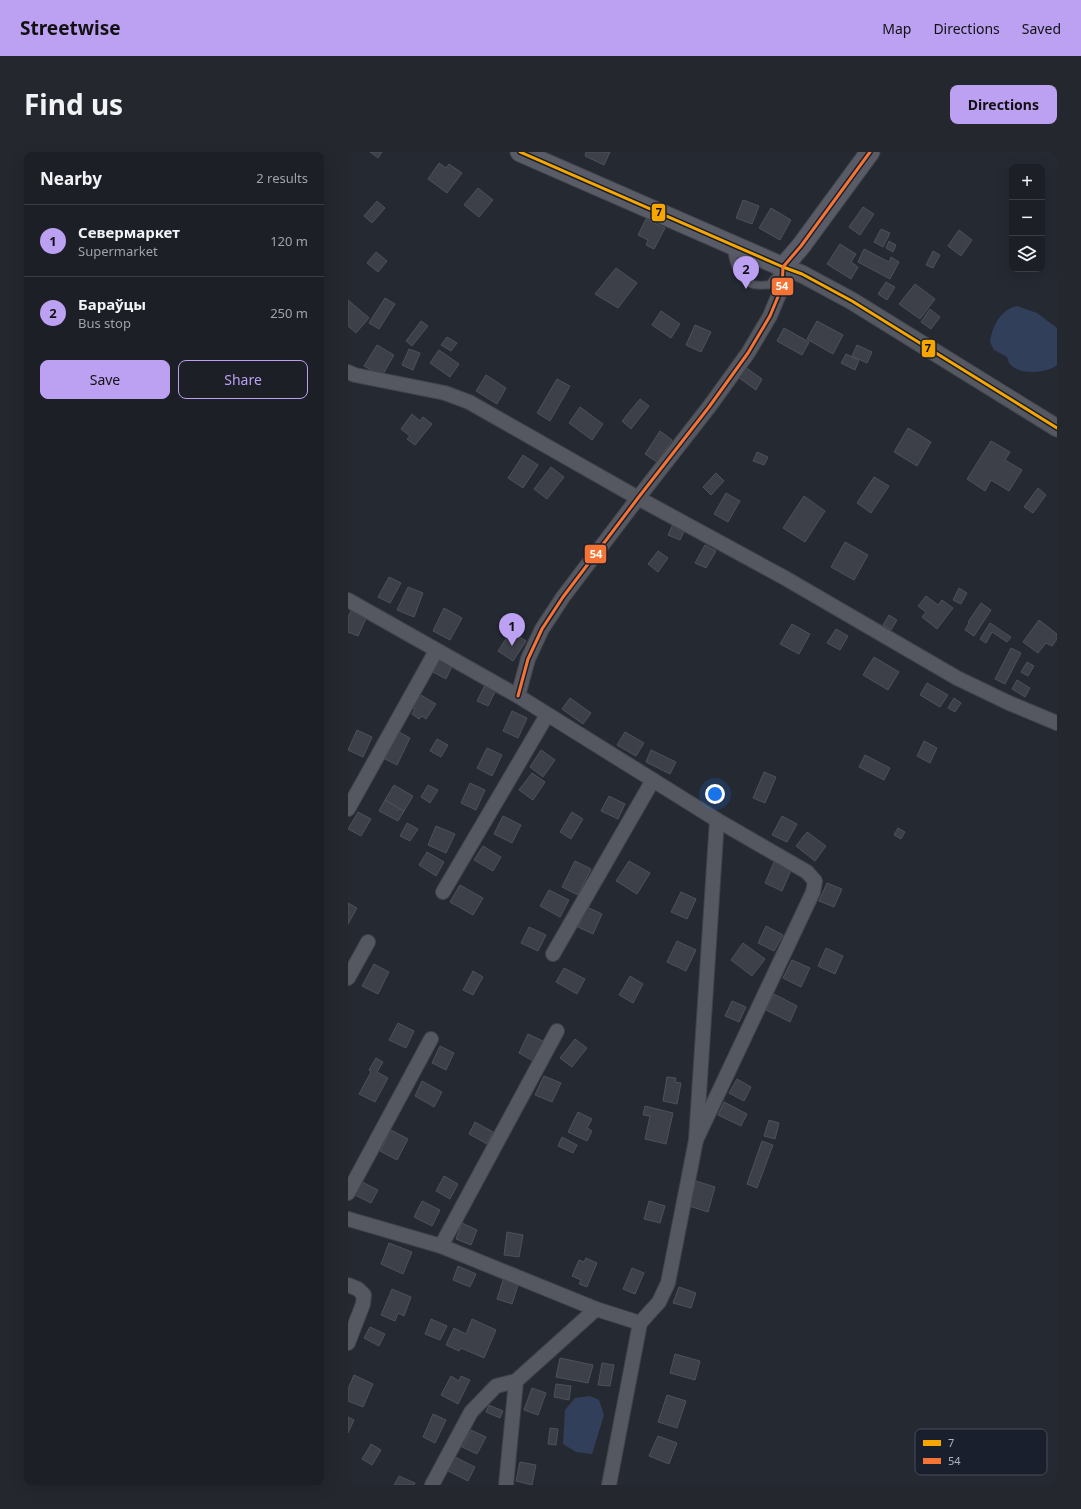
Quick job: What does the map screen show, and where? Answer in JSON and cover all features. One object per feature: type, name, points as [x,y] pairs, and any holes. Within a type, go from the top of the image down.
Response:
[{"type":"main road","points":[[520,152],[783,267],[801,246],[870,152]]},
{"type":"street","points":[[518,696],[528,659],[542,629],[563,597],[709,407],[748,353],[770,316],[782,287],[783,267],[802,274],[852,301],[1057,428]]},
{"type":"street","points":[[348,372],[355,375],[445,393],[469,402],[638,498],[785,578],[957,678],[1008,703],[1057,723]]},
{"type":"street","points":[[348,600],[518,696],[717,820],[807,872],[815,881],[813,892],[696,1140]]},
{"type":"street","points":[[348,809],[436,651]]},
{"type":"street","points":[[444,892],[547,715]]},
{"type":"street","points":[[553,954],[653,780]]},
{"type":"street","points":[[609,1485],[640,1323],[660,1302],[668,1283],[696,1140],[717,820]]},
{"type":"street","points":[[348,978],[368,942]]},
{"type":"street","points":[[441,1246],[557,1031]]},
{"type":"street","points":[[348,1193],[431,1039]]},
{"type":"street","points":[[348,1219],[441,1246],[596,1309],[640,1323]]},
{"type":"street","points":[[348,1285],[358,1289],[364,1295],[363,1304],[348,1344]]},
{"type":"street","points":[[432,1485],[471,1412],[496,1386],[516,1381],[596,1309]]},
{"type":"street","points":[[506,1485],[516,1381]]},
{"type":"lane","points":[[730,244],[734,264],[740,275],[751,284],[769,285],[783,267]]},
{"type":"water","points":[[1017,306],[1037,313],[1057,328],[1057,365],[1040,371],[1032,372],[1018,370],[1009,363],[1007,357],[994,350],[990,342],[995,325],[1006,311]]},
{"type":"water","points":[[590,1396],[599,1400],[604,1415],[592,1454],[576,1452],[563,1444],[565,1410],[575,1398]]},
{"type":"building","points":[[370,152],[382,152],[378,158]]},
{"type":"building","points":[[586,152],[610,152],[604,165],[585,156]]},
{"type":"building","points":[[439,163],[446,168],[449,164],[462,173],[447,193],[428,179]]},
{"type":"building","points":[[478,188],[493,200],[479,217],[464,205]]},
{"type":"building","points":[[743,200],[759,206],[752,224],[736,218]]},
{"type":"building","points":[[377,201],[385,208],[372,223],[364,216]]},
{"type":"building","points":[[863,207],[874,214],[860,235],[849,227]]},
{"type":"building","points":[[771,208],[791,220],[780,240],[759,228]]},
{"type":"building","points":[[646,219],[665,228],[654,249],[646,245],[648,240],[638,235]]},
{"type":"building","points":[[881,229],[890,233],[883,247],[874,242]]},
{"type":"building","points":[[959,230],[972,240],[961,256],[948,246]]},
{"type":"building","points":[[889,241],[896,245],[893,252],[886,248]]},
{"type":"building","points":[[840,244],[856,254],[851,262],[858,267],[851,279],[827,264]]},
{"type":"building","points":[[864,249],[889,262],[891,257],[899,262],[890,279],[858,262]]},
{"type":"building","points":[[933,251],[940,255],[933,268],[926,265]]},
{"type":"building","points":[[376,252],[387,261],[378,272],[367,263]]},
{"type":"building","points":[[616,268],[637,283],[618,308],[595,294]]},
{"type":"building","points":[[886,282],[895,287],[887,300],[878,294]]},
{"type":"building","points":[[915,284],[935,299],[920,319],[899,304]]},
{"type":"building","points":[[385,298],[395,304],[379,329],[369,323]]},
{"type":"building","points":[[348,300],[369,318],[356,333],[348,326]]},
{"type":"building","points":[[930,309],[940,317],[931,329],[921,322]]},
{"type":"building","points":[[661,311],[680,324],[671,338],[652,325]]},
{"type":"building","points":[[421,321],[428,326],[412,346],[406,341]]},
{"type":"building","points":[[817,321],[843,335],[833,354],[807,339]]},
{"type":"building","points":[[695,325],[711,332],[701,352],[686,345]]},
{"type":"building","points":[[784,328],[809,342],[802,355],[777,341]]},
{"type":"building","points":[[447,337],[457,343],[451,351],[441,345]]},
{"type":"building","points":[[377,345],[394,355],[382,376],[364,366]]},
{"type":"building","points":[[857,345],[872,352],[867,363],[852,356]]},
{"type":"building","points":[[409,349],[420,353],[413,370],[402,365]]},
{"type":"building","points":[[439,350],[459,364],[450,377],[430,363]]},
{"type":"building","points":[[846,354],[859,360],[855,370],[841,363]]},
{"type":"building","points":[[745,367],[762,379],[756,390],[738,377]]},
{"type":"building","points":[[486,375],[506,388],[497,404],[476,391]]},
{"type":"building","points":[[557,379],[570,386],[550,421],[537,413]]},
{"type":"building","points":[[640,399],[649,406],[631,429],[622,421]]},
{"type":"building","points":[[580,407],[603,424],[592,440],[569,423]]},
{"type":"building","points":[[412,414],[420,421],[423,417],[432,424],[415,445],[407,439],[410,436],[401,429]]},
{"type":"building","points":[[908,428],[931,442],[917,466],[894,452]]},
{"type":"building","points":[[660,431],[672,440],[657,462],[645,454]]},
{"type":"building","points":[[991,441],[1010,452],[1005,460],[1022,470],[1009,491],[991,480],[985,491],[967,479]]},
{"type":"building","points":[[757,452],[768,457],[764,465],[753,461]]},
{"type":"building","points":[[523,455],[538,465],[523,488],[508,478]]},
{"type":"building","points":[[551,467],[564,477],[547,499],[534,489]]},
{"type":"building","points":[[716,473],[724,481],[711,495],[703,487]]},
{"type":"building","points":[[874,477],[889,486],[871,513],[857,503]]},
{"type":"building","points":[[1038,488],[1046,495],[1033,513],[1024,507]]},
{"type":"building","points":[[726,493],[740,501],[728,522],[714,514]]},
{"type":"building","points":[[804,496],[825,511],[805,542],[783,528]]},
{"type":"building","points":[[674,522],[686,527],[680,540],[668,535]]},
{"type":"building","points":[[845,542],[868,555],[854,580],[831,567]]},
{"type":"building","points":[[705,545],[716,551],[706,568],[695,563]]},
{"type":"building","points":[[658,551],[668,558],[658,572],[648,564]]},
{"type":"building","points":[[389,577],[401,583],[390,603],[378,597]]},
{"type":"building","points":[[408,587],[423,593],[414,617],[397,610]]},
{"type":"building","points":[[959,588],[967,593],[961,604],[953,600]]},
{"type":"building","points":[[926,596],[938,605],[942,600],[953,608],[937,629],[922,617],[926,612],[918,606]]},
{"type":"building","points":[[981,603],[991,610],[974,636],[965,630],[969,623],[968,622]]},
{"type":"building","points":[[444,608],[462,618],[450,640],[433,631]]},
{"type":"building","points":[[352,609],[367,616],[358,636],[348,632],[348,617]]},
{"type":"building","points":[[889,615],[897,620],[891,630],[883,625]]},
{"type":"building","points":[[1039,620],[1057,634],[1057,639],[1052,646],[1046,643],[1038,653],[1023,642]]},
{"type":"building","points":[[990,623],[1011,637],[1007,642],[992,632],[986,643],[980,639]]},
{"type":"building","points":[[792,624],[810,634],[799,654],[780,644]]},
{"type":"building","points":[[836,629],[848,636],[840,650],[827,643]]},
{"type":"building","points":[[511,631],[526,641],[513,661],[498,651]]},
{"type":"building","points":[[1011,648],[1021,653],[1005,684],[995,679]]},
{"type":"building","points":[[874,657],[899,672],[888,690],[863,675]]},
{"type":"building","points":[[441,658],[453,664],[446,679],[433,672]]},
{"type":"building","points":[[1027,662],[1034,666],[1028,676],[1021,672]]},
{"type":"building","points":[[1017,680],[1030,688],[1025,697],[1012,689]]},
{"type":"building","points":[[486,683],[497,688],[488,706],[477,701]]},
{"type":"building","points":[[927,683],[948,695],[940,707],[920,695]]},
{"type":"building","points":[[419,694],[436,704],[426,719],[422,716],[419,719],[412,714],[415,709],[411,707]]},
{"type":"building","points":[[570,698],[591,713],[583,724],[562,709]]},
{"type":"building","points":[[954,698],[961,703],[955,712],[948,708]]},
{"type":"building","points":[[512,711],[527,718],[518,738],[503,731]]},
{"type":"building","points":[[357,730],[372,737],[363,757],[348,750]]},
{"type":"building","points":[[399,732],[410,738],[397,765],[385,759]]},
{"type":"building","points":[[625,732],[644,743],[636,756],[617,745]]},
{"type":"building","points":[[437,739],[448,745],[441,757],[430,751]]},
{"type":"building","points":[[924,741],[937,748],[930,763],[917,756]]},
{"type":"building","points":[[487,748],[502,755],[492,776],[477,768]]},
{"type":"building","points":[[541,750],[555,760],[543,777],[530,767]]},
{"type":"building","points":[[651,750],[676,762],[670,774],[646,762]]},
{"type":"building","points":[[865,755],[890,768],[884,780],[859,767]]},
{"type":"building","points":[[764,772],[776,777],[765,803],[753,798]]},
{"type":"building","points":[[532,773],[545,782],[533,800],[519,790]]},
{"type":"building","points":[[470,783],[485,790],[476,810],[461,803]]},
{"type":"building","points":[[394,785],[413,796],[404,811],[385,800]]},
{"type":"building","points":[[428,785],[438,790],[430,803],[421,797]]},
{"type":"building","points":[[609,796],[625,804],[618,819],[601,811]]},
{"type":"building","points":[[385,800],[404,811],[398,821],[379,811]]},
{"type":"building","points":[[358,812],[371,819],[361,836],[348,829]]},
{"type":"building","points":[[572,812],[583,819],[571,839],[560,832]]},
{"type":"building","points":[[503,816],[521,825],[512,843],[494,834]]},
{"type":"building","points":[[782,816],[797,824],[787,842],[772,835]]},
{"type":"building","points":[[407,823],[418,829],[410,841],[400,836]]},
{"type":"building","points":[[436,826],[455,834],[446,853],[428,845]]},
{"type":"building","points":[[898,828],[905,832],[901,839],[894,835]]},
{"type":"building","points":[[807,832],[826,846],[815,861],[796,846]]},
{"type":"building","points":[[483,846],[501,857],[493,871],[474,860]]},
{"type":"building","points":[[427,852],[444,862],[436,876],[419,865]]},
{"type":"building","points":[[775,860],[792,868],[782,891],[765,883]]},
{"type":"building","points":[[575,861],[591,869],[578,895],[562,887]]},
{"type":"building","points":[[629,861],[650,873],[637,894],[616,881]]},
{"type":"building","points":[[827,883],[842,889],[834,907],[819,901]]},
{"type":"building","points":[[460,885],[483,898],[473,915],[450,902]]},
{"type":"building","points":[[549,890],[569,900],[560,917],[540,906]]},
{"type":"building","points":[[681,892],[696,899],[687,919],[671,912]]},
{"type":"building","points":[[348,903],[357,908],[348,924]]},
{"type":"building","points":[[587,907],[602,914],[593,934],[578,927]]},
{"type":"building","points":[[766,926],[783,935],[774,951],[758,943]]},
{"type":"building","points":[[529,927],[546,935],[538,951],[521,943]]},
{"type":"building","points":[[677,941],[696,950],[686,971],[667,962]]},
{"type":"building","points":[[743,943],[765,959],[752,976],[731,960]]},
{"type":"building","points":[[826,948],[843,956],[835,974],[818,966]]},
{"type":"building","points":[[792,960],[810,968],[801,987],[783,978]]},
{"type":"building","points":[[374,964],[389,972],[378,994],[362,986]]},
{"type":"building","points":[[564,968],[585,979],[577,994],[556,982]]},
{"type":"building","points":[[473,971],[483,977],[473,995],[463,990]]},
{"type":"building","points":[[630,976],[643,984],[633,1003],[619,995]]},
{"type":"building","points":[[774,994],[797,1006],[790,1022],[766,1010]]},
{"type":"building","points":[[732,1001],[746,1007],[739,1022],[725,1016]]},
{"type":"building","points":[[398,1023],[414,1031],[406,1048],[389,1040]]},
{"type":"building","points":[[528,1034],[545,1042],[535,1062],[519,1053]]},
{"type":"building","points":[[575,1039],[587,1048],[572,1067],[560,1058]]},
{"type":"building","points":[[440,1046],[454,1053],[446,1070],[432,1063]]},
{"type":"building","points":[[376,1058],[383,1062],[377,1072],[388,1078],[375,1102],[359,1094],[371,1072],[369,1070]]},
{"type":"building","points":[[544,1076],[561,1083],[552,1102],[535,1095]]},
{"type":"building","points":[[667,1077],[676,1078],[675,1082],[681,1083],[677,1104],[663,1101]]},
{"type":"building","points":[[737,1079],[751,1087],[744,1101],[729,1093]]},
{"type":"building","points":[[422,1081],[442,1092],[434,1107],[415,1096]]},
{"type":"building","points":[[724,1102],[747,1114],[741,1126],[718,1115]]},
{"type":"building","points":[[645,1106],[673,1113],[666,1144],[645,1139],[650,1116],[643,1115]]},
{"type":"building","points":[[578,1112],[592,1119],[587,1128],[592,1131],[587,1141],[568,1132]]},
{"type":"building","points":[[769,1120],[779,1123],[775,1139],[764,1136]]},
{"type":"building","points":[[475,1122],[493,1132],[487,1144],[469,1134]]},
{"type":"building","points":[[391,1130],[408,1139],[397,1160],[380,1151]]},
{"type":"building","points":[[562,1137],[577,1145],[573,1153],[558,1146]]},
{"type":"building","points":[[762,1141],[773,1145],[757,1188],[747,1184]]},
{"type":"building","points":[[444,1176],[458,1184],[450,1199],[436,1191]]},
{"type":"building","points":[[360,1181],[378,1190],[371,1203],[353,1194]]},
{"type":"building","points":[[696,1181],[715,1187],[708,1212],[689,1206]]},
{"type":"building","points":[[422,1201],[440,1210],[432,1226],[414,1217]]},
{"type":"building","points":[[649,1201],[665,1206],[660,1223],[644,1219]]},
{"type":"building","points":[[462,1223],[477,1230],[471,1245],[456,1239]]},
{"type":"building","points":[[507,1232],[523,1235],[519,1257],[504,1255]]},
{"type":"building","points":[[389,1243],[412,1252],[403,1274],[381,1264]]},
{"type":"building","points":[[586,1258],[597,1263],[587,1287],[579,1284],[581,1280],[572,1276],[579,1260],[584,1262]]},
{"type":"building","points":[[458,1266],[476,1274],[470,1287],[453,1280]]},
{"type":"building","points":[[632,1268],[644,1273],[635,1294],[623,1289]]},
{"type":"building","points":[[504,1277],[519,1282],[512,1304],[497,1299]]},
{"type":"building","points":[[679,1287],[696,1293],[691,1308],[673,1303]]},
{"type":"building","points":[[392,1289],[411,1297],[404,1316],[398,1313],[395,1321],[381,1315]]},
{"type":"building","points":[[431,1319],[447,1326],[440,1340],[425,1334]]},
{"type":"building","points":[[472,1319],[496,1330],[484,1358],[461,1348],[459,1351],[446,1345],[454,1328],[466,1334]]},
{"type":"building","points":[[370,1327],[385,1334],[379,1346],[364,1338]]},
{"type":"building","points":[[675,1354],[700,1361],[695,1380],[670,1373]]},
{"type":"building","points":[[560,1358],[593,1365],[588,1383],[556,1377]]},
{"type":"building","points":[[602,1363],[614,1365],[610,1386],[598,1385]]},
{"type":"building","points":[[354,1375],[373,1384],[363,1407],[348,1401],[348,1389]]},
{"type":"building","points":[[451,1376],[459,1381],[461,1376],[470,1380],[458,1404],[441,1395]]},
{"type":"building","points":[[556,1384],[571,1386],[569,1400],[554,1397]]},
{"type":"building","points":[[532,1388],[546,1393],[538,1415],[524,1410]]},
{"type":"building","points":[[667,1395],[686,1401],[677,1428],[658,1422]]},
{"type":"building","points":[[489,1405],[503,1411],[500,1418],[486,1412]]},
{"type":"building","points":[[433,1414],[446,1420],[435,1443],[423,1437]]},
{"type":"building","points":[[348,1417],[354,1420],[348,1433]]},
{"type":"building","points":[[550,1428],[558,1429],[556,1445],[548,1444]]},
{"type":"building","points":[[471,1430],[486,1437],[477,1454],[462,1447]]},
{"type":"building","points":[[658,1436],[677,1443],[669,1464],[649,1456]]},
{"type":"building","points":[[371,1444],[381,1450],[372,1465],[362,1459]]},
{"type":"building","points":[[455,1457],[475,1467],[468,1481],[448,1471]]},
{"type":"building","points":[[520,1462],[536,1465],[532,1485],[516,1481]]},
{"type":"building","points":[[399,1476],[415,1483],[414,1485],[394,1485]]},
{"type":"transit line","name":"7","points":[[520,152],[802,274],[852,301],[1057,428]]},
{"type":"transit line","name":"54","points":[[518,696],[528,659],[542,629],[563,597],[709,407],[748,353],[770,316],[782,287],[783,267],[801,246],[870,152]]},
{"type":"place","name":"Бараўцы","points":[[746,289]]},
{"type":"place","name":"Севермаркет","points":[[512,646]]}]
